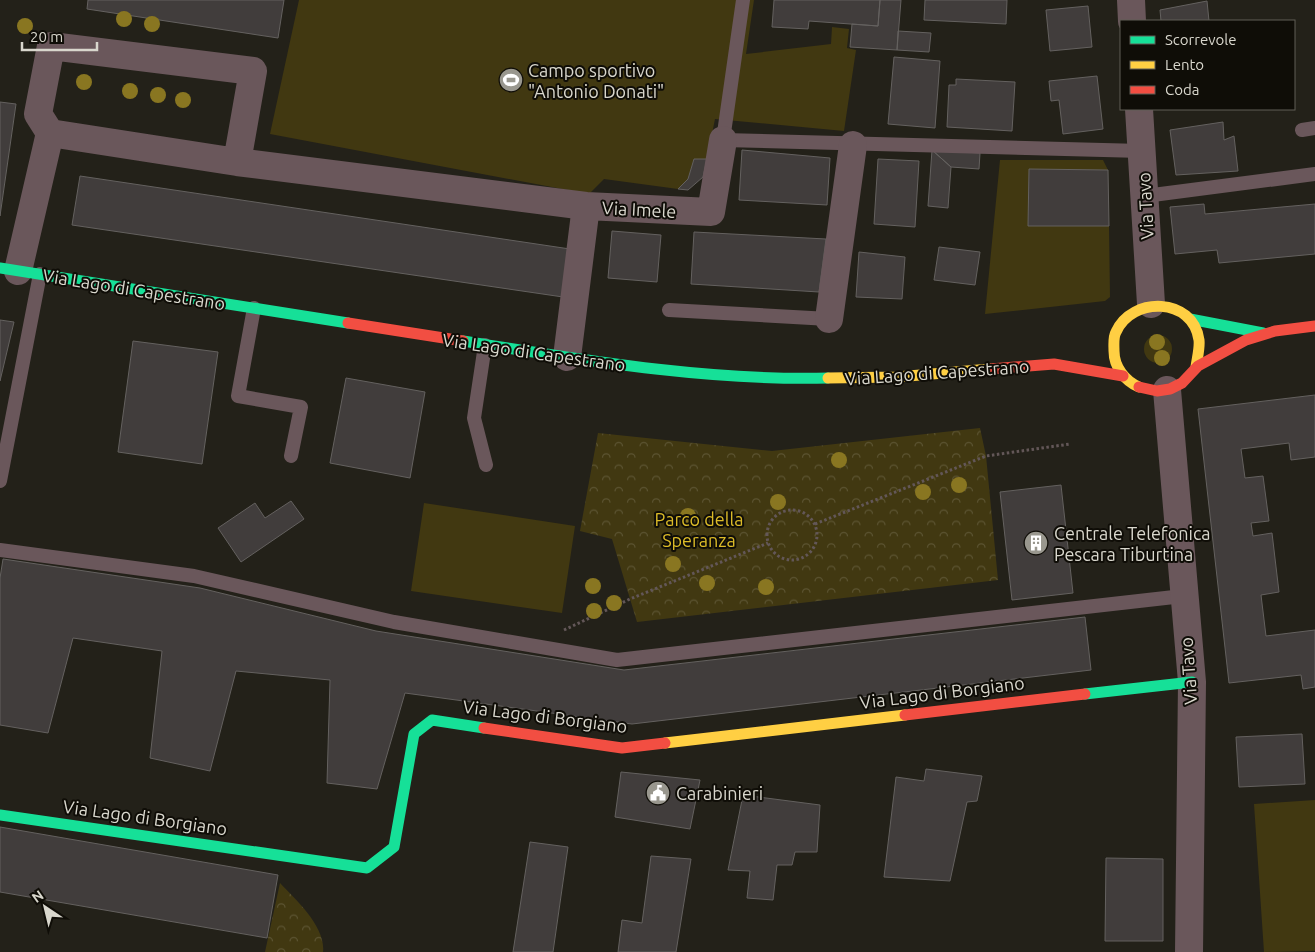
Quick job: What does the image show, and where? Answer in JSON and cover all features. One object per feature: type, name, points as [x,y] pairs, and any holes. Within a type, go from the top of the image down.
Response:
[{"type":"main road","name":"Via Lago di Capestrano","points":[[19,271],[484,345],[698,374],[789,379],[898,377],[1054,364],[1123,376]]},
{"type":"main road","points":[[1196,367],[1200,355],[1197,329],[1190,319],[1179,310],[1166,305],[1152,304],[1128,314],[1114,336],[1113,350],[1116,363],[1123,376],[1132,384],[1155,392],[1179,386],[1196,367],[1263,334],[1315,326]]},
{"type":"main road","points":[[1190,319],[1263,334]]},
{"type":"main road","points":[[1100,344],[1114,336]]},
{"type":"main road","name":"Via Lago di Capestrano","points":[[1054,364],[1077,355]]},
{"type":"main road","name":"Via Lago di Borgiano","points":[[0,815],[367,868],[394,847],[414,734],[432,720],[622,748],[1192,682]]},
{"type":"street","points":[[1131,0],[1132,20]]},
{"type":"street","points":[[237,162],[253,71],[51,46],[38,114],[50,133],[237,162],[586,206]]},
{"type":"street","name":"Via Tavo","points":[[1139,110],[1152,304]]},
{"type":"street","name":"Via Lago di Capestrano","points":[[19,271],[50,133]]},
{"type":"street","name":"Via Imele","points":[[567,357],[586,206],[711,212],[723,140]]},
{"type":"street","points":[[829,319],[852,144]]},
{"type":"street","name":"Via Tavo","points":[[1167,390],[1183,596],[1192,682],[1189,952]]},
{"type":"lane","points":[[743,0],[723,140],[1142,151]]},
{"type":"lane","points":[[1145,196],[1315,174]]},
{"type":"lane","points":[[0,481],[19,271]]},
{"type":"lane","points":[[254,308],[238,396],[301,407],[291,456]]},
{"type":"lane","points":[[669,310],[829,319]]},
{"type":"lane","points":[[484,345],[474,418],[486,465]]},
{"type":"lane","points":[[0,550],[194,576],[394,622],[617,660],[1183,596]]},
{"type":"path","points":[[815,524],[986,456],[1070,444]]},
{"type":"path","points":[[786,511],[803,513],[815,524],[817,540],[808,554],[801,558],[785,559],[778,556],[768,543],[768,527],[772,520],[786,511]]},
{"type":"path","points":[[560,650],[562,631],[630,599],[768,543]]},
{"type":"green space","name":"Campo sportivo \"Antonio Donati\"","points":[[299,0],[754,0],[746,54],[831,44],[832,27],[849,29],[847,48],[856,50],[844,131],[715,119],[707,159],[694,159],[688,179],[678,189],[604,179],[589,194],[270,134]]},
{"type":"green space","points":[[1000,160],[1103,160],[1108,170],[1029,170],[1028,225],[1109,226],[1110,297],[1105,301],[985,314]]},
{"type":"green space","points":[[1158,335],[1168,339],[1172,349],[1168,359],[1158,363],[1148,359],[1144,349],[1148,339]]},
{"type":"green space","name":"Parco della Speranza","points":[[980,428],[986,456],[998,580],[637,622],[612,539],[580,531],[598,433],[772,451]]},
{"type":"green space","points":[[424,503],[575,526],[562,613],[411,591]]},
{"type":"green space","points":[[1315,800],[1315,951],[1264,952],[1254,804]]},
{"type":"green space","points":[[280,883],[315,924],[323,943],[323,952],[265,952]]},
{"type":"building","points":[[88,0],[284,0],[278,38],[87,9]]},
{"type":"building","points":[[774,0],[880,0],[878,26],[809,21],[808,29],[772,27]]},
{"type":"building","points":[[880,0],[901,0],[897,50],[850,47],[852,24],[878,26]]},
{"type":"building","points":[[925,0],[1007,0],[1006,24],[924,20]]},
{"type":"building","points":[[1207,1],[1209,20],[1161,20],[1160,10]]},
{"type":"building","points":[[1088,6],[1092,47],[1050,51],[1046,10]]},
{"type":"building","points":[[898,31],[931,33],[929,52],[897,50]]},
{"type":"building","points":[[894,57],[940,61],[935,128],[888,124]]},
{"type":"building","points":[[1097,76],[1103,129],[1063,134],[1059,100],[1051,101],[1049,81]]},
{"type":"building","points":[[956,79],[1015,82],[1012,131],[947,127],[949,85],[956,85]]},
{"type":"building","points":[[0,102],[16,104],[0,216]]},
{"type":"building","points":[[1223,122],[1224,140],[1234,136],[1238,171],[1176,175],[1170,130]]},
{"type":"building","points":[[742,150],[830,158],[827,205],[739,200]]},
{"type":"building","points":[[932,150],[980,153],[979,169],[951,167]]},
{"type":"building","points":[[932,150],[951,167],[948,208],[928,206]]},
{"type":"building","points":[[694,159],[707,159],[703,177],[688,190],[678,189],[688,179]]},
{"type":"building","points":[[878,159],[919,161],[915,227],[874,224]]},
{"type":"building","points":[[1029,169],[1108,170],[1109,226],[1028,226]]},
{"type":"building","points":[[80,176],[570,249],[563,297],[72,225]]},
{"type":"building","points":[[1204,204],[1205,214],[1315,204],[1315,254],[1219,263],[1217,250],[1175,254],[1170,207]]},
{"type":"building","points":[[612,231],[661,235],[657,282],[608,278]]},
{"type":"building","points":[[694,232],[826,239],[819,292],[691,284]]},
{"type":"building","points":[[939,247],[980,252],[975,285],[934,280]]},
{"type":"building","points":[[859,252],[905,257],[902,299],[856,297]]},
{"type":"building","points":[[0,320],[14,322],[0,381]]},
{"type":"building","points":[[133,341],[218,352],[202,464],[118,452]]},
{"type":"building","points":[[346,378],[425,392],[410,478],[330,463]]},
{"type":"building","points":[[1315,395],[1315,457],[1291,460],[1289,443],[1241,449],[1245,478],[1263,476],[1269,521],[1251,523],[1253,536],[1272,533],[1279,592],[1261,595],[1266,636],[1315,630],[1315,687],[1303,689],[1301,675],[1229,683],[1198,409]]},
{"type":"building","name":"Centrale Telefonica Pescara Tiburtina","points":[[1061,485],[1073,593],[1012,600],[1000,492]]},
{"type":"building","points":[[291,501],[304,519],[241,562],[218,528],[255,503],[265,518]]},
{"type":"building","points":[[3,559],[200,588],[376,631],[624,670],[1085,617],[1091,670],[632,724],[405,693],[377,789],[327,783],[330,680],[236,671],[210,771],[150,758],[162,651],[73,638],[48,733],[0,725],[0,578]]},
{"type":"building","points":[[1302,734],[1305,784],[1239,787],[1236,737]]},
{"type":"building","points":[[926,769],[982,776],[977,801],[967,802],[950,881],[884,877],[896,777],[924,781]]},
{"type":"building","points":[[621,772],[700,780],[690,829],[615,817]]},
{"type":"building","points":[[743,795],[820,805],[817,852],[795,852],[792,865],[777,865],[773,900],[747,898],[750,871],[728,870]]},
{"type":"building","points":[[0,827],[278,875],[267,938],[0,892]]},
{"type":"building","points":[[530,842],[568,847],[553,952],[513,952]]},
{"type":"building","points":[[651,856],[691,859],[676,952],[618,952],[622,920],[642,923]]},
{"type":"building","points":[[1106,858],[1163,859],[1163,941],[1105,941]]},
{"type":"traffic: fast","points":[[0,268],[348,323]]},
{"type":"traffic: fast","points":[[1190,319],[1263,333]]},
{"type":"traffic: fast","points":[[463,341],[599,362],[691,373],[782,378],[828,378]]},
{"type":"traffic: fast","points":[[1085,694],[1192,682]]},
{"type":"traffic: fast","points":[[0,815],[367,868],[394,847],[414,734],[432,720],[484,728]]},
{"type":"traffic: slow","points":[[1139,387],[1129,381],[1118,368],[1114,339],[1124,320],[1135,312],[1148,307],[1161,306],[1174,309],[1186,316],[1194,326],[1199,340],[1196,367]]},
{"type":"traffic: slow","points":[[828,378],[897,377],[990,369]]},
{"type":"traffic: slow","points":[[665,743],[905,715]]},
{"type":"traffic: jam","points":[[348,323],[463,341]]},
{"type":"traffic: jam","points":[[1139,387],[1157,391],[1170,389],[1182,383],[1198,366],[1246,340],[1275,331],[1315,326]]},
{"type":"traffic: jam","points":[[990,369],[1054,364],[1123,376]]},
{"type":"traffic: jam","points":[[905,715],[1085,694]]},
{"type":"traffic: jam","points":[[484,728],[622,748],[665,743]]},
{"type":"place","name":"Campo sportivo \"Antonio Donati\"","points":[[511,80]]},
{"type":"place","name":"Centrale Telefonica Pescara Tiburtina","points":[[1036,543]]},
{"type":"place","name":"Carabinieri","points":[[658,793]]}]
